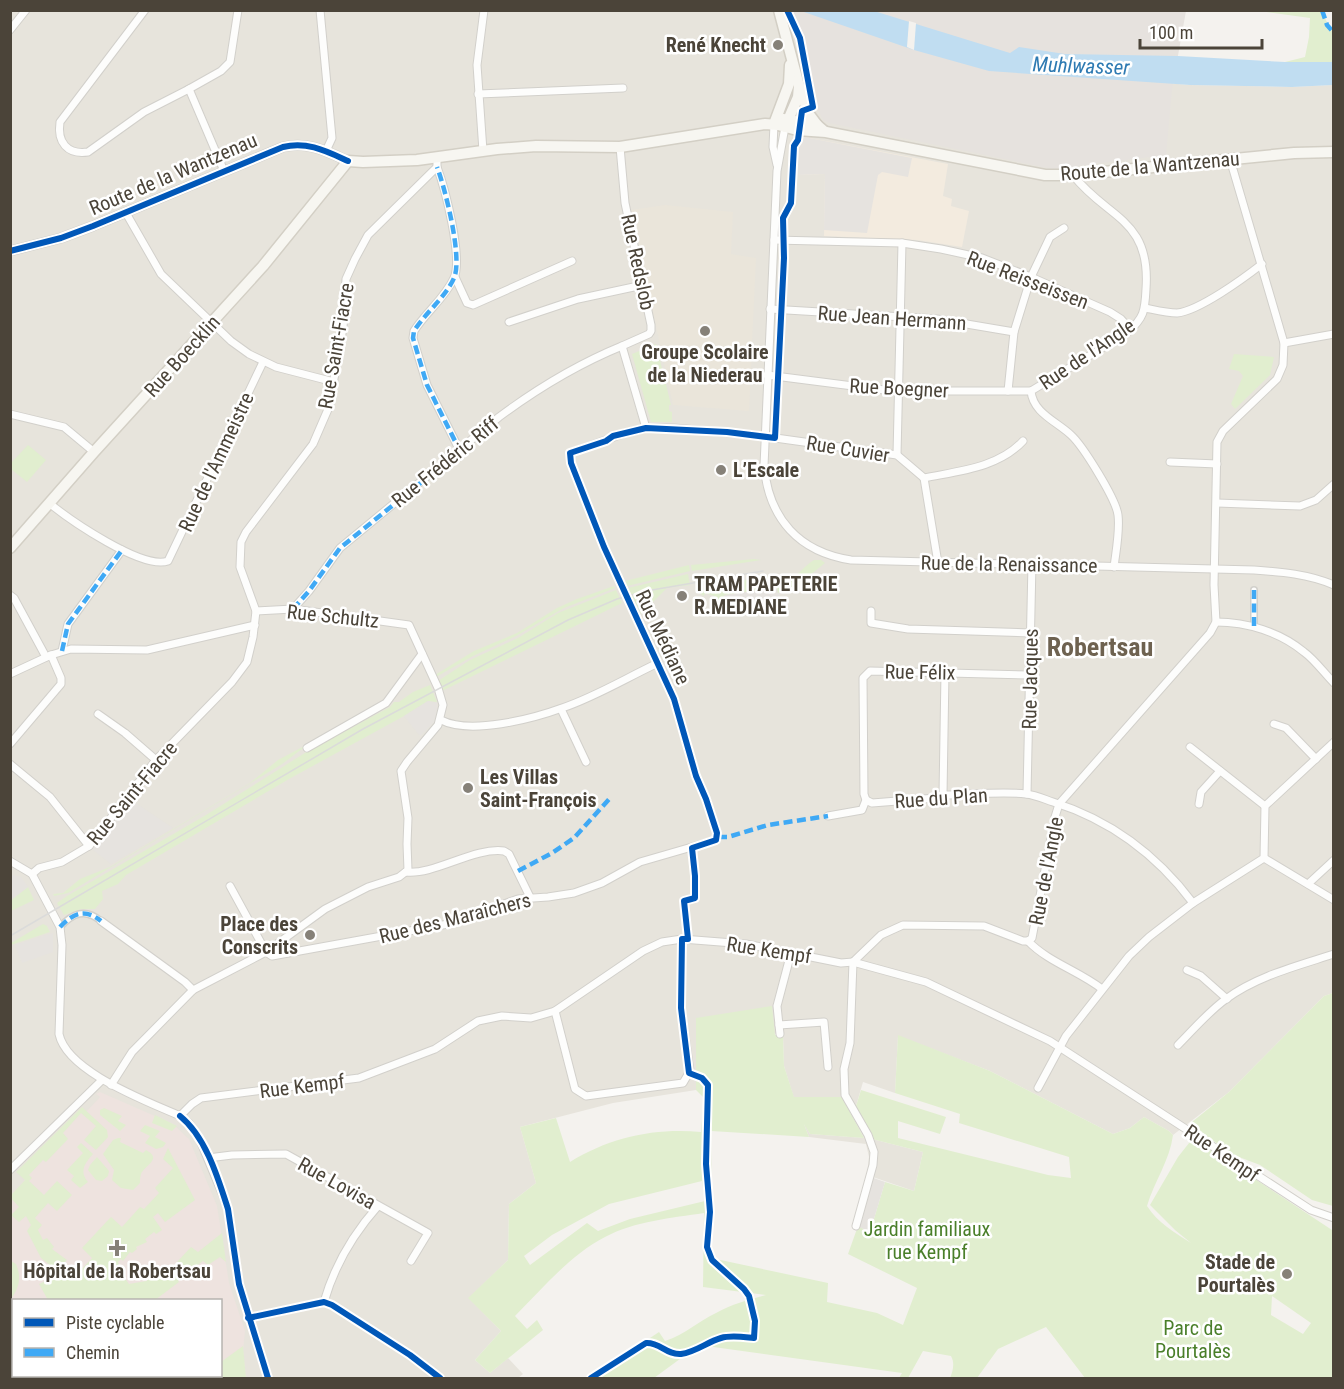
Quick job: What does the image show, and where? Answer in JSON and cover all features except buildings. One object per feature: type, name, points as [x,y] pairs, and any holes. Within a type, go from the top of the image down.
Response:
[{"type":"main road","points":[[779,10],[807,109],[822,129]]},
{"type":"main road","points":[[781,123],[789,84],[789,50]]},
{"type":"main road","points":[[781,123],[798,97],[799,86]]},
{"type":"main road","points":[[759,124],[781,123]]},
{"type":"main road","name":"Route de la Wantzenau","points":[[781,123],[797,130],[822,129]]},
{"type":"main road","name":"Route de la Wantzenau","points":[[348,161],[437,163],[483,151],[536,146],[620,147],[759,124],[781,123],[822,129],[1045,176],[1294,153],[1334,152]]},
{"type":"main road","name":"Rue Boecklin","points":[[10,548],[263,266],[348,161]]},
{"type":"street","points":[[10,30],[26,10]]},
{"type":"street","points":[[145,10],[60,122],[58,134],[63,145],[71,151],[88,152],[144,112],[221,72],[230,62],[238,10]]},
{"type":"street","points":[[320,10],[332,138],[326,151]]},
{"type":"street","points":[[483,151],[477,65],[484,10]]},
{"type":"street","points":[[478,94],[623,88]]},
{"type":"street","points":[[189,89],[224,171]]},
{"type":"street","name":"Rue de la Renaissance","points":[[781,123],[764,466],[770,497],[787,527],[804,543],[824,554],[852,560],[1032,563],[1292,573],[1321,579],[1334,585]]},
{"type":"street","name":"Route de la Wantzenau","points":[[10,251],[61,238],[126,213],[274,149],[292,144],[306,145],[326,151],[348,161]]},
{"type":"street","name":"Rue Redslob","points":[[620,147],[625,203],[651,331],[622,346]]},
{"type":"street","points":[[1230,159],[1284,343],[1283,365],[1277,379],[1223,431],[1217,442],[1216,622],[1231,622],[1254,627],[1279,636],[1306,653],[1334,683]]},
{"type":"street","points":[[437,163],[454,237],[457,268],[455,277],[418,325],[413,338],[427,385],[460,451]]},
{"type":"street","name":"Rue Saint-Fiacre","points":[[32,873],[39,868],[71,858],[89,846],[156,760],[239,673],[249,657],[256,611],[240,567],[241,542],[246,532],[313,444],[329,407],[343,328],[346,279],[355,259],[368,235],[437,163]]},
{"type":"street","name":"Rue de l'Angle","points":[[1073,175],[1084,188],[1125,221],[1136,237],[1144,254],[1146,268],[1145,308],[1142,318],[1131,330],[1031,391],[1032,402],[1079,445],[1096,468],[1118,514],[1114,567]]},
{"type":"street","points":[[126,213],[161,274],[211,324],[239,347],[264,362],[334,382]]},
{"type":"street","points":[[1008,391],[1014,332],[1031,277],[1050,237],[1064,228]]},
{"type":"street","name":"Rue Reisseissen","points":[[774,240],[902,243],[982,258],[1110,312],[1121,319],[1131,330]]},
{"type":"street","points":[[897,455],[902,243]]},
{"type":"street","points":[[455,277],[467,303],[472,305],[572,261]]},
{"type":"street","points":[[1145,308],[1183,312],[1220,293],[1262,264]]},
{"type":"street","points":[[509,321],[578,298],[643,285]]},
{"type":"street","name":"Rue Jean Hermann","points":[[770,309],[937,319],[1014,332]]},
{"type":"street","points":[[1284,343],[1334,334]]},
{"type":"street","points":[[622,346],[646,428]]},
{"type":"street","name":"Rue Frédéric Riff","points":[[293,609],[340,548],[527,396],[570,370],[622,346]]},
{"type":"street","name":"Rue de l'Ammeistre","points":[[122,550],[160,563],[168,561],[264,362]]},
{"type":"street","name":"Rue Boegner","points":[[767,375],[899,391],[1031,391]]},
{"type":"street","points":[[10,414],[64,427],[94,452]]},
{"type":"street","name":"Rue Cuvier","points":[[570,453],[606,441],[613,436],[646,428],[706,431],[897,455],[924,478]]},
{"type":"street","points":[[938,563],[924,478],[989,463],[1015,449],[1023,441]]},
{"type":"street","name":"Rue Médiane","points":[[570,453],[571,463],[604,547],[674,699],[696,776],[718,837],[703,845],[639,862]]},
{"type":"street","points":[[1170,462],[1217,464]]},
{"type":"street","points":[[1217,503],[1300,506],[1316,500],[1334,484]]},
{"type":"street","points":[[49,503],[98,537],[122,550],[68,624],[62,651]]},
{"type":"street","name":"Rue Jacques","points":[[1027,794],[1032,563]]},
{"type":"street","points":[[1254,590],[1254,627]]},
{"type":"street","points":[[10,595],[14,598],[61,678],[61,684],[10,744]]},
{"type":"street","name":"Rue Schultz","points":[[256,611],[293,609],[409,625],[422,654]]},
{"type":"street","points":[[872,611],[871,622],[908,629],[1031,633]]},
{"type":"street","name":"Rue de l'Angle","points":[[1028,941],[1032,938],[1035,928],[1059,804],[1210,633],[1216,622]]},
{"type":"street","points":[[10,674],[62,651],[80,648],[147,650],[255,625]]},
{"type":"street","points":[[230,886],[266,952],[326,909],[368,886],[399,877],[406,872],[408,818],[401,771],[441,720],[443,705],[422,654],[386,703],[307,748]]},
{"type":"street","points":[[441,720],[448,724],[488,727],[561,709],[658,663]]},
{"type":"street","name":"Rue Félix","points":[[866,800],[864,794],[863,678],[870,671],[1030,675]]},
{"type":"street","points":[[943,795],[945,672]]},
{"type":"street","points":[[561,709],[586,762]]},
{"type":"street","points":[[98,714],[125,733],[156,760]]},
{"type":"street","points":[[1274,724],[1286,728],[1316,759]]},
{"type":"street","points":[[1264,858],[1264,806],[1334,742]]},
{"type":"street","points":[[1190,747],[1264,806]]},
{"type":"street","points":[[10,764],[50,797],[89,846]]},
{"type":"street","points":[[1199,804],[1202,792],[1220,771]]},
{"type":"street","name":"Rue du Plan","points":[[828,816],[862,810],[866,800],[872,802],[936,798],[943,795],[1027,794],[1059,804],[1105,824],[1134,843],[1169,874],[1192,903]]},
{"type":"street","points":[[406,872],[413,873],[473,856],[504,851],[509,854],[530,897]]},
{"type":"street","points":[[1038,1089],[1060,1046],[1102,988],[1129,957],[1149,937],[1192,903],[1264,858]]},
{"type":"street","points":[[1264,858],[1334,900]]},
{"type":"street","points":[[1308,884],[1334,860]]},
{"type":"street","points":[[10,861],[32,873],[60,927],[60,1039],[65,1048],[102,1080],[180,1116],[194,1130],[208,1158],[228,1209],[239,1284],[268,1378]]},
{"type":"street","name":"Rue des Maraîchers","points":[[111,1085],[132,1052],[193,990],[266,952],[273,956],[448,924],[518,899],[559,896],[581,891],[606,881],[639,862]]},
{"type":"street","points":[[60,927],[80,912],[92,915],[193,990]]},
{"type":"street","name":"Rue de l'Angle","points":[[853,962],[881,935],[903,925],[984,926],[1028,941],[1042,953],[1102,988]]},
{"type":"street","points":[[555,1011],[575,1089],[586,1096],[683,1083],[690,1071],[681,1008],[682,939]]},
{"type":"street","name":"Rue Kempf","points":[[180,1116],[201,1098],[359,1078],[435,1049],[477,1021],[502,1016],[531,1018],[555,1011],[643,951],[662,942],[682,939],[746,944],[841,963],[853,962],[926,982],[1060,1046],[1281,1192],[1311,1210],[1334,1218]]},
{"type":"street","points":[[780,1034],[777,1005],[791,953]]},
{"type":"street","points":[[1178,1045],[1227,999],[1256,982],[1334,954]]},
{"type":"street","points":[[853,962],[850,1043],[843,1075],[845,1095],[868,1135],[874,1152],[873,1165],[856,1226]]},
{"type":"street","points":[[1187,970],[1201,976],[1227,999]]},
{"type":"street","points":[[779,1025],[824,1022],[828,1067]]},
{"type":"street","points":[[10,1170],[15,1162],[102,1080]]},
{"type":"street","name":"Rue Lovisa","points":[[208,1158],[286,1154],[428,1233],[411,1261]]},
{"type":"street","points":[[324,1302],[332,1278],[346,1251],[364,1221],[378,1206]]},
{"type":"street","points":[[248,1318],[324,1302],[410,1355],[440,1378]]},
{"type":"shaded area","points":[[10,11],[801,11],[1115,79],[1190,85],[1292,87],[1333,85],[1333,993],[1324,996],[1229,1092],[1173,1135],[1144,1117],[1130,1128],[1113,1134],[990,1071],[898,1036],[895,1093],[863,1082],[856,1106],[872,1139],[923,1152],[914,1191],[867,1175],[869,1157],[866,1144],[809,1137],[802,1119],[810,1134],[864,1138],[842,1097],[794,1098],[784,1066],[783,1035],[696,1018],[696,1090],[613,1103],[520,1127],[536,1183],[509,1204],[508,1260],[469,1298],[501,1331],[475,1360],[490,1373],[508,1358],[523,1374],[518,1378],[11,1378]]},
{"type":"shaded area","points":[[793,11],[1186,11],[1172,89],[1166,155],[1053,169],[829,123],[823,120],[814,103],[802,39]]},
{"type":"shaded area","points":[[799,136],[948,164],[943,196],[952,199],[951,206],[969,211],[962,247],[917,240],[824,236],[825,174],[796,175]]},
{"type":"shaded area","points":[[799,136],[912,158],[908,177],[882,172],[878,175],[867,233],[824,230],[825,174],[796,175]]},
{"type":"shaded area","name":"Groupe Scolaire de la Niederau","points":[[665,205],[733,212],[731,254],[756,258],[749,411],[673,405],[631,210]]},
{"type":"shaded area","points":[[773,588],[774,594],[779,593],[782,606],[737,613],[735,607],[726,609],[724,596]]},
{"type":"shaded area","points":[[428,701],[437,703],[438,714],[436,720],[420,736],[404,716]]},
{"type":"shaded area","points":[[131,800],[173,828],[111,864],[92,849]]},
{"type":"shaded area","points":[[13,875],[21,877],[28,887],[11,900],[11,877]]},
{"type":"shaded area","points":[[53,933],[53,952],[22,963],[15,945]]},
{"type":"shaded area","name":"Hôpital de la Robertsau","points":[[100,1092],[173,1124],[189,1139],[217,1206],[229,1283],[245,1331],[243,1350],[246,1378],[11,1378],[10,1195],[25,1180],[16,1172],[82,1107],[87,1111],[100,1097],[96,1094]]},
{"type":"shaded area","points":[[868,1176],[885,1182],[870,1232],[853,1224]]},
{"type":"green space","points":[[1259,11],[1321,11],[1333,33],[1333,62],[1285,62],[1305,57],[1310,18]]},
{"type":"green space","points":[[656,344],[671,405],[669,405],[669,411],[672,412],[672,422],[651,422],[632,354]]},
{"type":"green space","points":[[1234,354],[1274,357],[1270,375],[1235,409],[1231,404],[1243,376],[1239,371],[1229,369]]},
{"type":"green space","points":[[28,445],[46,460],[27,482],[11,469],[10,464]]},
{"type":"green space","points":[[761,560],[692,571],[691,565]]},
{"type":"green space","points":[[814,560],[821,560],[825,563],[799,584],[778,593],[776,579],[778,576],[795,575]]},
{"type":"green space","points":[[689,565],[690,571],[627,586],[625,581]]},
{"type":"green space","points":[[688,574],[690,585],[667,588],[641,614],[628,588]]},
{"type":"green space","points":[[771,576],[773,588],[724,595],[725,601],[714,599],[714,596],[705,593],[704,596],[697,592],[696,588]]},
{"type":"green space","points":[[614,586],[615,588],[564,608],[516,636],[473,656],[436,677],[435,675],[474,651],[517,633],[557,608]]},
{"type":"green space","points":[[616,590],[622,603],[442,691],[438,681],[470,660],[518,638],[558,613]]},
{"type":"green space","points":[[430,685],[437,702],[428,701],[289,779],[126,875],[118,884],[102,891],[103,899],[95,909],[81,909],[64,915],[57,903],[67,896],[206,815],[308,751],[390,707],[394,702],[399,702],[413,692]]},
{"type":"green space","points":[[310,743],[282,764],[68,893],[54,896],[53,894],[63,893],[80,879],[110,867],[250,783],[278,760]]},
{"type":"green space","points":[[28,887],[34,900],[11,911],[11,900]]},
{"type":"green space","points":[[43,924],[50,932],[11,945],[11,943]]},
{"type":"green space","points":[[1333,993],[1333,1206],[1312,1200],[1260,1165],[1231,1154],[1192,1122],[1229,1092],[1324,996]]},
{"type":"green space","points":[[772,1006],[775,1035],[783,1035],[784,1066],[794,1097],[842,1097],[864,1138],[810,1134],[804,1124],[809,1137],[711,1131],[711,1258],[828,1283],[827,1302],[877,1313],[903,1325],[917,1288],[848,1254],[858,1226],[870,1232],[885,1182],[914,1191],[923,1152],[872,1139],[856,1106],[861,1090],[946,1117],[940,1134],[898,1121],[898,1138],[1048,1175],[1071,1178],[1069,1157],[959,1123],[960,1114],[895,1093],[898,1035],[990,1071],[1113,1134],[1130,1128],[1144,1117],[1169,1131],[1173,1135],[1171,1144],[1147,1206],[1161,1222],[1191,1243],[1150,1205],[1178,1157],[1193,1138],[1333,1229],[1333,1378],[1085,1378],[1046,1327],[998,1349],[977,1378],[950,1378],[953,1367],[951,1356],[923,1351],[908,1378],[899,1378],[902,1373],[699,1345],[654,1378],[590,1378],[659,1332],[665,1341],[722,1310],[766,1295],[703,1287],[704,1213],[629,1227],[592,1244],[557,1273],[515,1316],[527,1329],[537,1320],[543,1330],[490,1373],[475,1360],[501,1331],[468,1298],[508,1260],[509,1204],[536,1183],[520,1127],[556,1118],[570,1162],[601,1146],[633,1136],[666,1131],[701,1132],[704,1098],[696,1090],[696,1018]],"holes":[[[702,1181],[705,1201],[630,1219],[598,1231],[587,1223],[530,1265],[524,1256],[552,1235],[609,1204]],[[1272,1296],[1311,1323],[1303,1334],[1271,1315]]]},
{"type":"green space","points":[[82,1107],[107,1130],[108,1137],[96,1150],[84,1140],[96,1126],[81,1113],[63,1133],[68,1139],[46,1162],[43,1160],[29,1175],[32,1178],[29,1181],[44,1195],[57,1181],[72,1195],[57,1211],[48,1203],[35,1218],[42,1225],[38,1230],[43,1240],[47,1238],[54,1247],[52,1249],[67,1260],[55,1269],[41,1258],[27,1231],[31,1225],[26,1216],[19,1222],[11,1215],[19,1207],[11,1195],[25,1180],[16,1172]]},
{"type":"green space","points":[[104,1108],[122,1116],[118,1121],[126,1125],[120,1131],[100,1115],[100,1110]]},
{"type":"green space","points":[[155,1115],[177,1126],[172,1131],[152,1123]]},
{"type":"green space","points":[[145,1125],[160,1131],[155,1137],[166,1143],[163,1147],[156,1149],[145,1143],[150,1136],[140,1131]]},
{"type":"green space","points":[[121,1138],[120,1142],[143,1153],[146,1150],[153,1156],[141,1174],[140,1183],[133,1190],[121,1188],[112,1180],[114,1170],[103,1154],[113,1140]]},
{"type":"green space","points":[[81,1143],[93,1154],[84,1167],[85,1178],[88,1182],[80,1188],[71,1180],[74,1176],[67,1170],[83,1153],[77,1147]]},
{"type":"green space","points":[[168,1148],[195,1200],[165,1222],[158,1213],[153,1217],[162,1230],[156,1234],[154,1232],[145,1239],[147,1242],[136,1247],[137,1249],[130,1252],[123,1261],[121,1259],[114,1268],[129,1284],[146,1281],[159,1273],[164,1276],[191,1247],[198,1252],[222,1233],[226,1262],[220,1257],[208,1265],[203,1261],[156,1299],[47,1299],[39,1284],[75,1266],[80,1271],[92,1258],[82,1248],[111,1217],[122,1227],[140,1207],[144,1209],[159,1193],[155,1188],[173,1168],[163,1159]]},
{"type":"green space","points":[[97,1157],[109,1171],[108,1176],[102,1181],[96,1180],[88,1170]]},
{"type":"green space","points":[[11,1261],[16,1264],[19,1278],[18,1286],[11,1299]]},
{"type":"green space","points":[[243,1346],[246,1378],[210,1378],[222,1377],[222,1361]]},
{"type":"green space","points":[[12,1366],[12,1377],[79,1378],[11,1378]]},
{"type":"green space","points":[[82,1377],[132,1377],[130,1378]]},
{"type":"water","name":"Muhlwasser","points":[[801,11],[874,11],[1010,53],[1019,47],[1065,54],[1333,62],[1333,85],[1292,87],[1190,85],[989,71],[914,50]]},
{"type":"pier","points":[[909,21],[916,23],[914,50],[907,47]]},
{"type":"tram line","points":[[10,936],[363,729],[568,620],[617,599],[646,591],[763,571]]},
{"type":"marked path","points":[[1322,10],[1327,25],[1334,33]]},
{"type":"marked path","points":[[293,609],[340,548],[460,451],[427,385],[413,338],[414,331],[450,285],[456,268],[452,223],[437,167]]},
{"type":"marked path","points":[[62,651],[68,624],[122,550]]},
{"type":"marked path","points":[[1254,590],[1254,627]]},
{"type":"marked path","points":[[518,871],[574,838],[611,797]]},
{"type":"marked path","points":[[718,837],[728,837],[768,825],[828,816]]},
{"type":"marked path","points":[[60,927],[70,918],[84,913],[101,921]]},
{"type":"cycle path","points":[[591,1378],[646,1343],[655,1344],[671,1353],[681,1354],[725,1337],[754,1338],[755,1321],[749,1296],[712,1260],[707,1247],[710,1212],[706,1164],[708,1085],[702,1078],[689,1073],[681,1008],[682,939],[688,939],[684,901],[695,898],[692,848],[716,840],[717,833],[696,776],[674,699],[604,547],[571,463],[570,453],[606,441],[613,436],[646,428],[727,432],[775,438],[784,258],[783,218],[791,203],[794,146],[798,140],[802,111],[813,107],[800,38],[787,10]]},
{"type":"cycle path","points":[[10,251],[61,238],[93,226],[283,147],[308,146],[348,161]]},
{"type":"cycle path","points":[[180,1116],[204,1146],[220,1184],[228,1209],[239,1284],[268,1378]]},
{"type":"cycle path","points":[[248,1318],[324,1302],[410,1355],[440,1378]]},
{"type":"place","name":"René Knecht","points":[[778,45]]},
{"type":"place","name":"Groupe Scolaire de la Niederau","points":[[705,331]]},
{"type":"place","name":"L’Escale","points":[[721,470]]},
{"type":"place","name":"TRAM PAPETERIE R.MEDIANE","points":[[682,596]]},
{"type":"place","name":"Les Villas Saint-François","points":[[468,788]]},
{"type":"place","name":"Place des Conscrits","points":[[310,935]]},
{"type":"place","name":"Hôpital de la Robertsau","points":[[117,1248]]},
{"type":"place","name":"Stade de Pourtalès","points":[[1287,1274]]},
{"type":"district","name":"Robertsau","points":[[1100,647]]},
{"type":"park label","name":"Jardin familiaux rue Kempf","points":[[927,1240]]},
{"type":"park label","name":"Parc de Pourtalès","points":[[1193,1340]]}]
